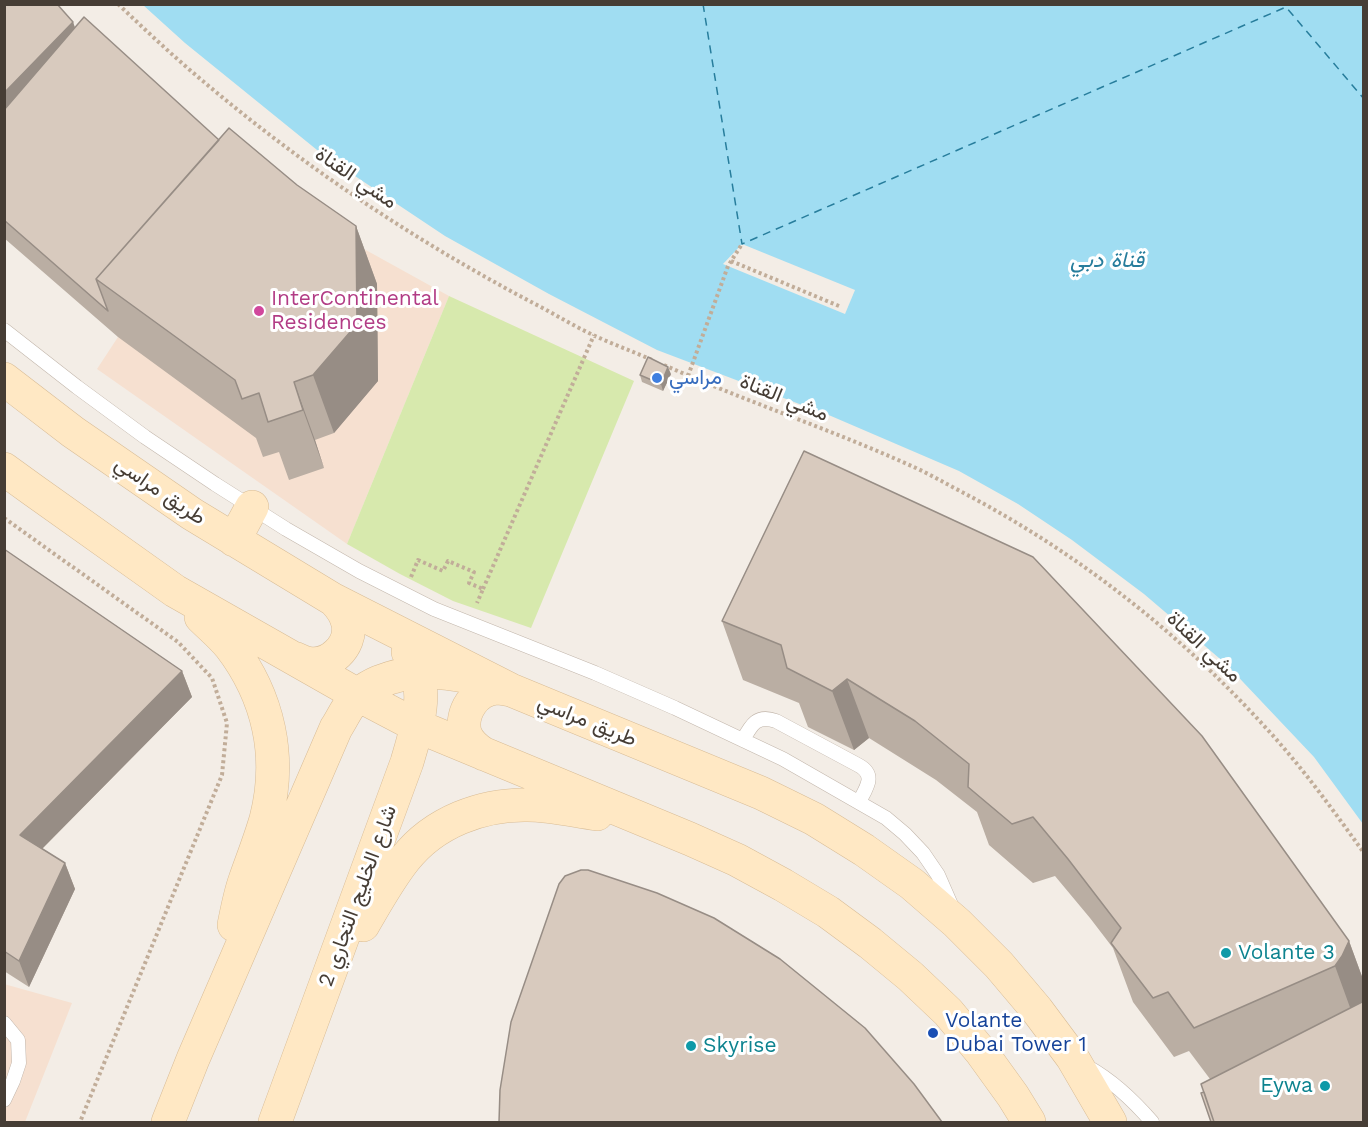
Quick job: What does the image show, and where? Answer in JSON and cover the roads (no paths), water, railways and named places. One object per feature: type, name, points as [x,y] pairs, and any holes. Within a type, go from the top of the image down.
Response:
[{"type":"street","name":"طريق مراسي","points":[[4,379],[123,468],[192,514],[334,600],[511,690],[761,793],[814,819],[864,850],[912,885],[957,923],[999,965],[1037,1010],[1072,1058],[1110,1122]]},
{"type":"street","points":[[4,469],[175,591],[358,695],[417,726],[737,860],[828,912],[910,976],[948,1012],[982,1053],[1029,1122]]},
{"type":"street","points":[[234,540],[252,507]]},
{"type":"street","points":[[175,591],[228,645],[247,670],[261,698],[270,728],[273,758],[272,788],[266,818],[236,916],[228,952],[224,988]]},
{"type":"street","points":[[293,658],[308,663],[323,662],[337,654],[346,642],[348,626],[344,612],[334,600]]},
{"type":"street","name":"شارع الخليج التجاري 2","points":[[276,1120],[407,762],[417,726],[421,708],[421,690],[417,672],[411,657],[388,626]]},
{"type":"street","points":[[168,1122],[336,728],[358,695],[386,680],[417,672],[468,677],[511,690]]},
{"type":"street","points":[[484,754],[473,746],[465,733],[465,718],[470,703],[481,693],[495,688],[511,690]]},
{"type":"street","points":[[322,994],[406,857],[443,826],[465,815],[508,805],[530,805],[641,820]]},
{"type":"street","points":[[156,1122],[193,1059]]},
{"type":"street","points":[[193,1059],[193,1122]]},
{"type":"lane","points":[[4,330],[145,437],[286,529],[359,570],[434,609],[595,673],[675,708],[812,775],[886,818],[923,853],[938,875],[957,923]]},
{"type":"lane","points":[[743,740],[753,723],[768,718],[865,768],[869,781],[859,802]]},
{"type":"lane","points":[[4,1023],[18,1040],[19,1063],[4,1100]]},
{"type":"lane","points":[[1072,1058],[1117,1086],[1152,1122]]},
{"type":"water","name":"قناة دبي","points":[[143,5],[1363,5],[1363,824],[1314,757],[1226,664],[1144,594],[1072,540],[1018,504],[959,471],[831,416],[657,350],[549,294],[445,236],[322,154],[185,43]]},
{"type":"place","name":"InterContinental Residences","points":[[259,311]]},
{"type":"place","name":"مراسي","points":[[657,378]]},
{"type":"place","name":"Volante 3","points":[[1226,953]]},
{"type":"place","name":"Volante Dubai Tower 1","points":[[933,1033]]},
{"type":"place","name":"Skyrise","points":[[691,1046]]},
{"type":"place","name":"Eywa","points":[[1325,1086]]}]
